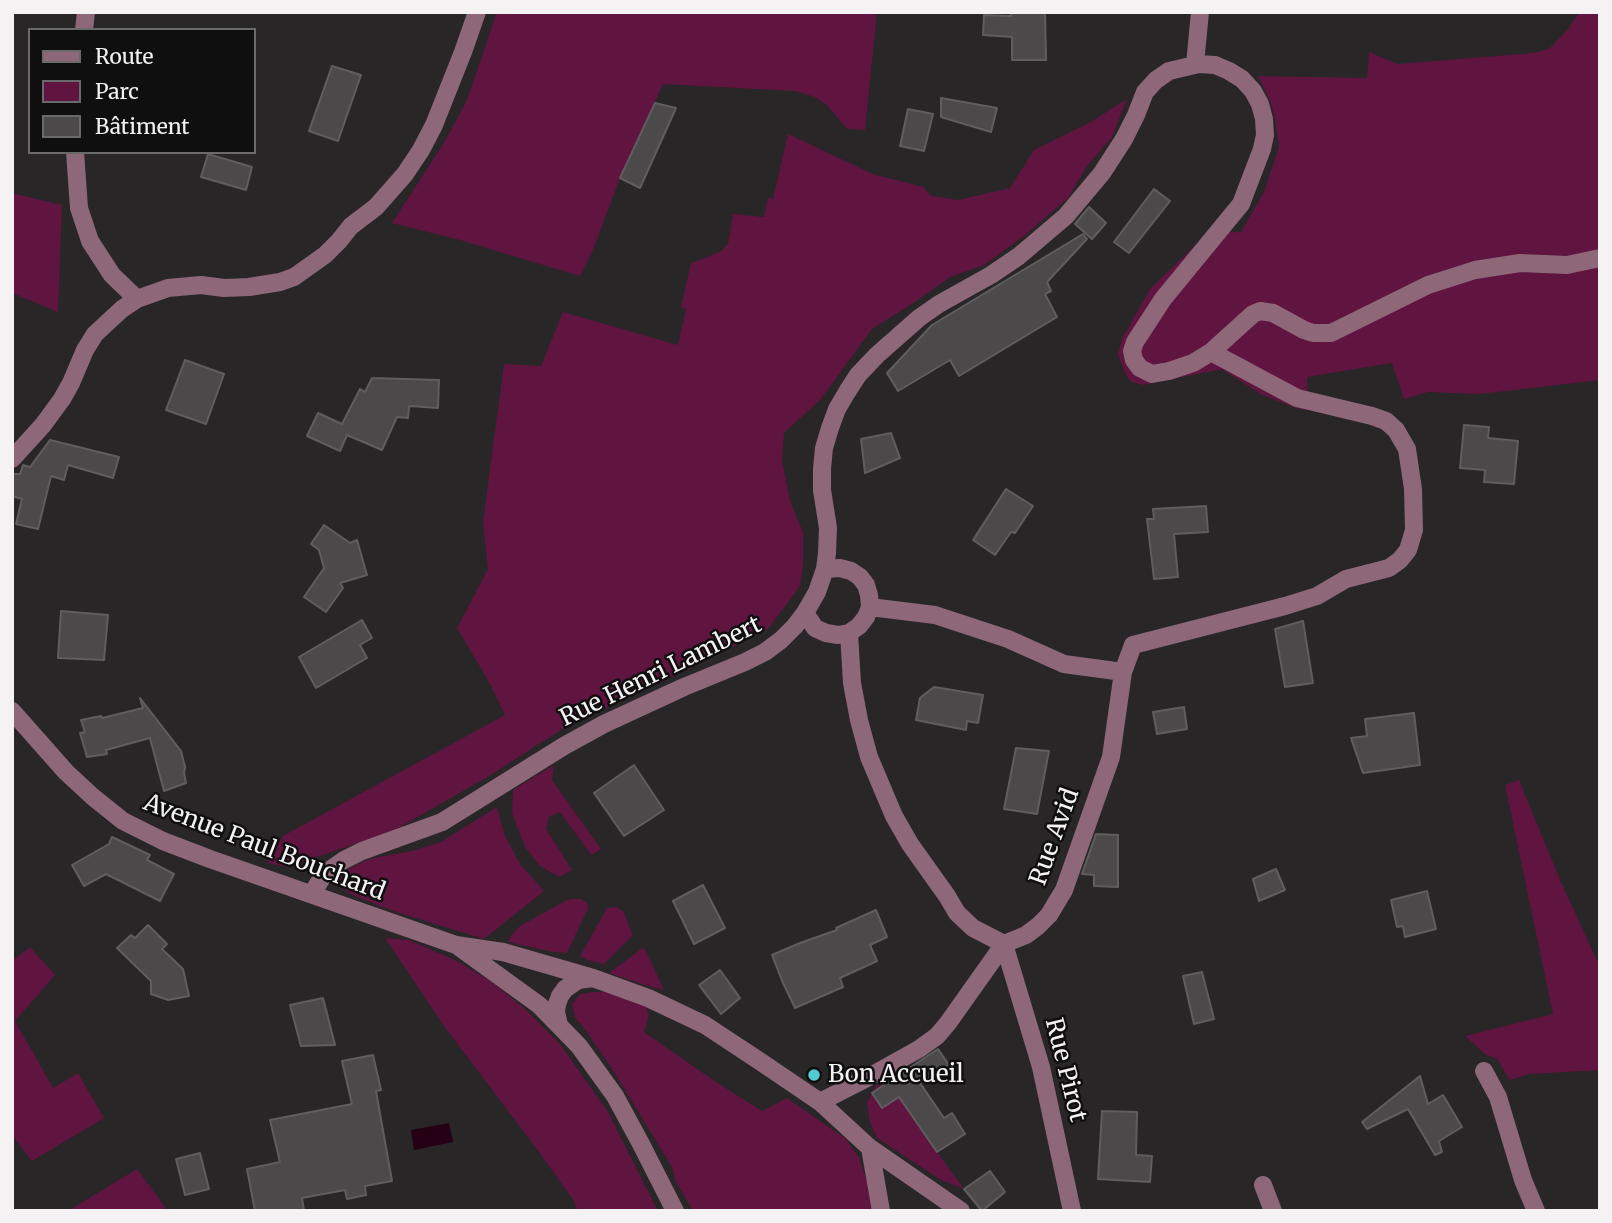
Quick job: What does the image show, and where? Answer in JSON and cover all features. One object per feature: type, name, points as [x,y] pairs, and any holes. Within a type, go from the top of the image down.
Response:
[{"type":"street","points":[[12,459],[62,399],[95,334],[121,309],[137,299],[168,288],[185,285],[224,288],[265,285],[294,277],[325,255],[351,226],[376,207],[421,150],[434,125],[477,12]]},
{"type":"street","points":[[1200,12],[1195,64],[1214,65],[1242,79],[1260,104],[1265,135],[1241,204],[1163,299],[1135,342],[1132,351],[1140,368],[1152,374],[1193,363],[1211,352],[1253,314],[1260,311],[1273,313],[1313,333],[1331,333],[1428,285],[1475,270],[1520,263],[1567,265],[1600,258]]},
{"type":"street","name":"Rue Henri Lambert","points":[[312,894],[324,874],[344,860],[442,822],[604,724],[765,652],[781,640],[805,613],[817,592],[824,569],[828,528],[822,489],[824,448],[837,410],[858,375],[919,318],[991,275],[1045,235],[1072,209],[1102,173],[1124,139],[1145,92],[1169,71],[1195,64]]},
{"type":"street","points":[[75,154],[79,208],[90,241],[112,275],[137,299]]},
{"type":"street","name":"Rue Avid","points":[[820,1102],[919,1049],[937,1036],[1003,944],[1026,935],[1049,915],[1064,890],[1111,757],[1124,672],[1133,645],[1317,596],[1346,579],[1389,568],[1408,550],[1414,530],[1413,489],[1407,449],[1396,430],[1386,421],[1372,415],[1297,398],[1211,352]]},
{"type":"street","points":[[805,613],[815,628],[838,635],[849,633],[866,617],[870,607],[869,595],[860,577],[839,568],[824,569]]},
{"type":"street","points":[[870,607],[935,615],[1008,639],[1064,664],[1124,672]]},
{"type":"street","points":[[849,633],[852,683],[859,720],[873,767],[894,816],[957,914],[973,928],[1003,944]]},
{"type":"street","name":"Avenue Paul Bouchard","points":[[12,711],[66,772],[123,821],[198,855],[456,945]]},
{"type":"street","name":"Rue Pirot","points":[[1003,944],[1041,1067],[1072,1211]]},
{"type":"street","points":[[456,945],[503,952],[593,978],[648,998],[705,1025],[820,1102],[870,1148],[961,1211]]},
{"type":"street","points":[[456,945],[539,1005],[579,1046],[614,1096],[675,1211]]},
{"type":"street","points":[[559,1025],[557,1004],[565,989],[578,980],[593,978]]},
{"type":"street","points":[[1484,1070],[1498,1097],[1536,1211]]},
{"type":"street","points":[[870,1148],[881,1211]]},
{"type":"street","points":[[1263,1185],[1273,1211]]},
{"type":"green space","points":[[497,12],[877,12],[865,130],[847,129],[828,106],[815,97],[795,91],[663,84],[620,178],[593,250],[580,276],[392,223],[445,141],[467,100]]},
{"type":"green space","points":[[1579,12],[1600,12],[1600,380],[1480,394],[1428,392],[1404,399],[1392,363],[1307,377],[1308,410],[1262,395],[1222,369],[1143,385],[1131,382],[1118,355],[1122,339],[1150,289],[1208,233],[1241,232],[1264,192],[1279,147],[1271,103],[1258,76],[1367,78],[1369,52],[1397,64],[1534,53],[1550,48],[1569,28]]},
{"type":"green space","points":[[1127,99],[1112,137],[1087,166],[1068,198],[1024,236],[984,265],[950,277],[872,329],[820,400],[784,433],[782,460],[790,501],[803,532],[803,563],[800,586],[768,629],[567,726],[486,778],[393,831],[287,867],[267,863],[283,836],[505,715],[457,628],[488,569],[483,522],[504,364],[541,366],[563,312],[678,345],[686,309],[681,307],[691,263],[720,252],[728,244],[733,214],[764,217],[768,198],[773,199],[788,134],[873,174],[923,187],[931,196],[958,200],[1010,188],[1034,150],[1091,122]]},
{"type":"green space","points":[[12,193],[62,205],[58,312],[12,293]]},
{"type":"green space","points":[[554,765],[552,780],[601,849],[591,855],[560,812],[549,817],[546,829],[572,870],[559,877],[540,866],[525,847],[512,813],[513,790]]},
{"type":"green space","points":[[1519,780],[1600,967],[1600,1070],[1529,1074],[1510,1080],[1497,1059],[1485,1054],[1465,1036],[1553,1014],[1505,785]]},
{"type":"green space","points":[[497,807],[505,836],[520,864],[544,891],[484,939],[396,912],[352,895],[339,883],[341,873],[358,864],[441,842]]},
{"type":"green space","points":[[573,899],[581,899],[587,903],[588,908],[567,953],[508,942],[520,926]]},
{"type":"green space","points":[[616,907],[623,911],[633,935],[604,964],[580,956],[607,908]]},
{"type":"green space","points":[[385,938],[409,940],[457,961],[490,981],[523,1007],[560,1044],[608,1112],[658,1211],[578,1211],[574,1201],[536,1148],[444,1026]]},
{"type":"green space","points":[[30,947],[55,975],[15,1021],[53,1088],[78,1073],[104,1118],[32,1161],[12,1135],[12,961]]},
{"type":"green space","points":[[644,947],[664,990],[609,973]]},
{"type":"green space","points":[[612,992],[646,1007],[649,1015],[644,1032],[762,1111],[787,1098],[846,1139],[859,1158],[874,1211],[693,1211],[675,1180],[672,1167],[609,1064],[575,1018],[572,1004],[580,994]]},
{"type":"green space","points":[[888,1082],[964,1189],[941,1180],[877,1138],[870,1123],[867,1102],[876,1086]]},
{"type":"green space","points":[[137,1169],[168,1211],[68,1211]]},
{"type":"shaded area","points":[[449,1123],[453,1142],[414,1150],[411,1130]]},
{"type":"building","points":[[1011,12],[1045,12],[1046,60],[1012,60],[1012,37],[983,35],[984,15],[1011,16]]},
{"type":"building","points":[[332,66],[361,75],[338,141],[309,131]]},
{"type":"building","points":[[941,98],[997,108],[991,132],[941,117]]},
{"type":"building","points":[[655,103],[676,108],[640,188],[620,178]]},
{"type":"building","points":[[908,109],[933,114],[924,151],[900,146]]},
{"type":"building","points":[[208,154],[252,167],[246,190],[201,177]]},
{"type":"building","points":[[1154,189],[1170,201],[1129,253],[1114,242]]},
{"type":"building","points":[[1089,207],[1106,223],[1092,239],[1075,224]]},
{"type":"building","points":[[1083,234],[1087,239],[1047,282],[1051,291],[1045,294],[1057,317],[959,376],[950,360],[898,391],[887,373],[932,325]]},
{"type":"building","points":[[185,360],[224,374],[206,424],[166,410]]},
{"type":"building","points":[[372,378],[439,380],[438,408],[409,406],[408,418],[397,417],[382,450],[347,435],[340,451],[307,436],[318,413],[342,424],[360,389],[365,392]]},
{"type":"building","points":[[1464,425],[1489,427],[1488,438],[1518,441],[1514,484],[1484,482],[1485,470],[1460,468]]},
{"type":"building","points":[[891,433],[900,458],[865,473],[861,439]]},
{"type":"building","points":[[50,440],[119,457],[113,478],[68,465],[64,480],[51,476],[38,529],[16,524],[22,499],[12,496],[12,474],[20,474],[23,465],[30,467]]},
{"type":"building","points":[[1006,489],[1033,506],[1015,533],[1011,532],[995,555],[973,540]]},
{"type":"building","points":[[1206,506],[1208,532],[1174,534],[1178,577],[1154,579],[1147,519],[1154,519],[1153,509]]},
{"type":"building","points":[[324,525],[350,543],[357,540],[367,575],[340,583],[343,588],[326,612],[304,597],[324,568],[319,550],[311,544]]},
{"type":"building","points":[[61,611],[108,615],[104,660],[58,658]]},
{"type":"building","points":[[362,620],[372,638],[360,645],[367,658],[316,688],[299,657]]},
{"type":"building","points":[[1303,621],[1313,683],[1285,687],[1275,629]]},
{"type":"building","points":[[934,687],[983,695],[978,723],[967,721],[966,730],[916,720],[920,698]]},
{"type":"building","points":[[140,698],[181,751],[186,783],[164,791],[150,738],[106,750],[107,754],[87,757],[80,733],[85,732],[81,720],[143,708]]},
{"type":"building","points":[[1184,707],[1187,729],[1157,734],[1153,712]]},
{"type":"building","points":[[1414,713],[1420,765],[1363,773],[1351,738],[1367,736],[1365,719]]},
{"type":"building","points":[[1016,748],[1049,751],[1037,814],[1004,809]]},
{"type":"building","points":[[634,765],[664,810],[624,836],[594,793]]},
{"type":"building","points":[[1096,834],[1118,835],[1118,887],[1094,886],[1094,875],[1082,874]]},
{"type":"building","points":[[112,837],[150,855],[147,860],[174,874],[160,901],[106,874],[84,886],[72,865],[109,844]]},
{"type":"building","points":[[1276,869],[1285,890],[1259,901],[1253,879]]},
{"type":"building","points":[[703,885],[725,928],[694,944],[673,901]]},
{"type":"building","points":[[1427,891],[1436,929],[1405,937],[1403,926],[1397,927],[1391,900]]},
{"type":"building","points":[[876,910],[887,937],[870,945],[877,961],[840,978],[843,987],[795,1008],[772,955],[837,930],[836,928]]},
{"type":"building","points":[[148,925],[167,944],[162,949],[183,969],[189,996],[168,1000],[151,994],[151,981],[117,948],[131,935],[135,938]]},
{"type":"building","points":[[720,970],[740,998],[721,1014],[699,985]]},
{"type":"building","points":[[1202,972],[1214,1019],[1194,1024],[1183,976]]},
{"type":"building","points":[[323,998],[335,1045],[301,1046],[290,1005]]},
{"type":"building","points":[[938,1049],[949,1065],[920,1083],[944,1118],[952,1113],[965,1134],[937,1152],[899,1097],[882,1108],[872,1093]]},
{"type":"building","points":[[373,1055],[381,1090],[376,1091],[392,1181],[365,1186],[366,1195],[347,1199],[345,1190],[302,1198],[304,1211],[255,1211],[247,1169],[280,1162],[270,1120],[352,1104],[342,1061]]},
{"type":"building","points":[[1420,1076],[1428,1104],[1443,1095],[1462,1127],[1439,1141],[1442,1152],[1435,1155],[1408,1109],[1367,1129],[1362,1122]]},
{"type":"building","points":[[1102,1111],[1137,1112],[1136,1155],[1152,1156],[1150,1182],[1098,1179]]},
{"type":"building","points":[[200,1153],[209,1189],[185,1195],[176,1159]]},
{"type":"building","points":[[990,1171],[1005,1192],[982,1211],[964,1189]]},
{"type":"place","name":"Bon Accueil","points":[[814,1075]]}]
